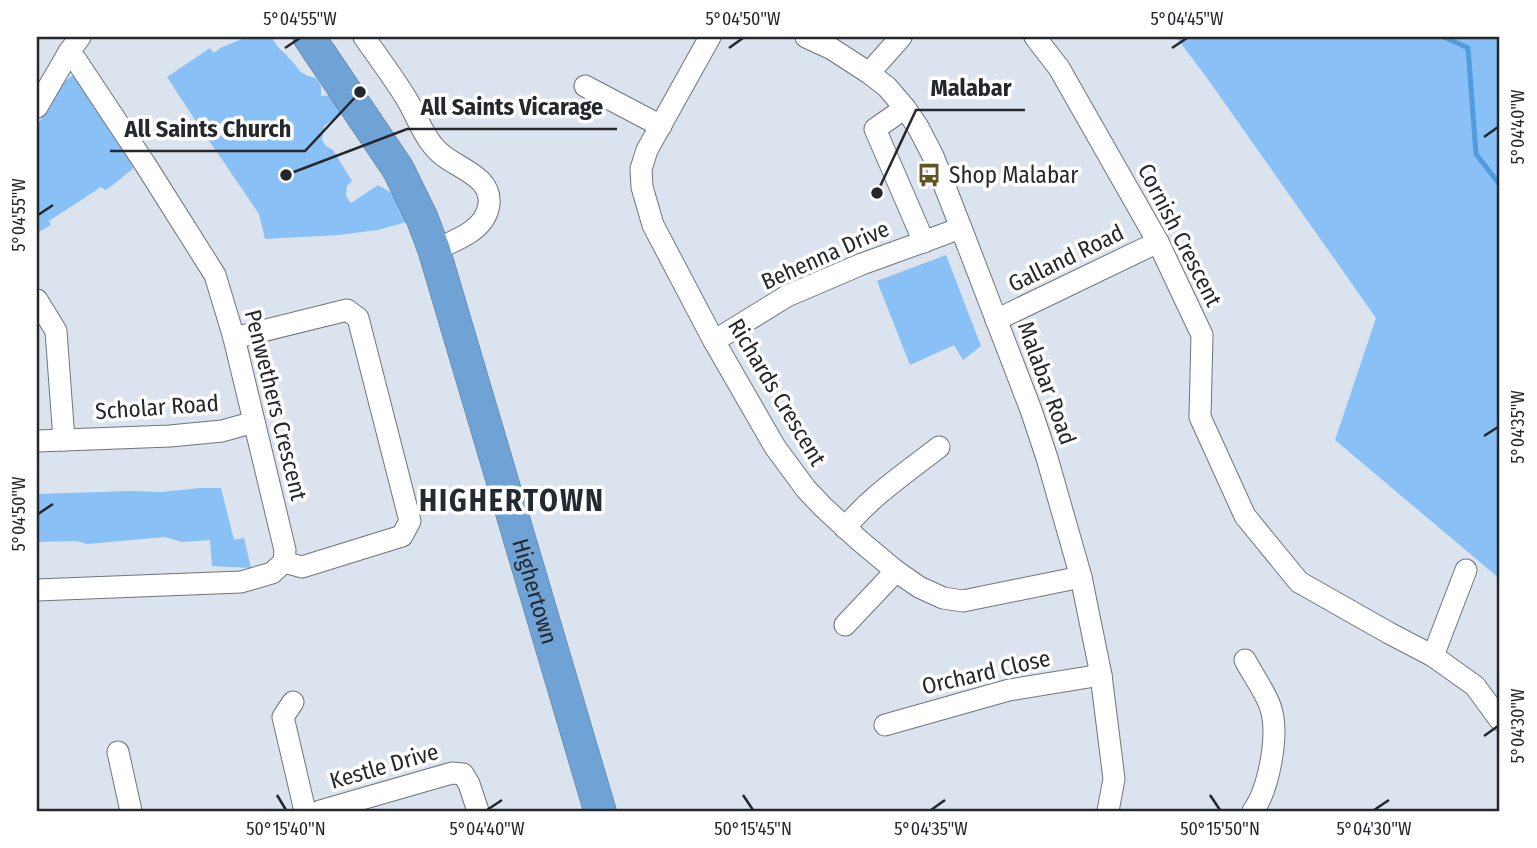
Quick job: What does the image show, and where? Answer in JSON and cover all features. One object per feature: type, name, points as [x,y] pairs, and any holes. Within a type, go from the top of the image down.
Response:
[{"type":"highway","name":"Highertown","points":[[309,37],[398,169],[422,218],[434,250],[600,811]]},
{"type":"street","points":[[364,37],[407,99],[431,142],[439,152],[474,175],[488,194],[487,211],[480,224],[434,250]]},
{"type":"street","name":"Richards Crescent","points":[[710,37],[647,150],[641,169],[642,187],[653,225],[714,341],[775,447],[806,489],[845,528],[919,587],[943,598],[963,601],[1081,577]]},
{"type":"street","name":"Malabar Road","points":[[806,37],[832,49],[887,87],[918,127],[933,156],[1031,410],[1081,577],[1101,675],[1114,779],[1108,811]]},
{"type":"street","points":[[869,73],[901,37]]},
{"type":"street","name":"Cornish Crescent","points":[[1035,37],[1059,68],[1158,242],[1202,335],[1200,417],[1245,516],[1299,582],[1433,656],[1475,686],[1500,720]]},
{"type":"street","points":[[37,107],[74,44]]},
{"type":"street","name":"Penwethers Crescent","points":[[74,44],[78,63],[215,275],[234,338],[285,550],[284,562]]},
{"type":"street","points":[[585,86],[661,126]]},
{"type":"street","points":[[905,108],[875,129],[923,242]]},
{"type":"street","name":"Behenna Drive","points":[[714,341],[787,296],[862,264],[961,228]]},
{"type":"street","name":"Galland Road","points":[[996,320],[1158,242]]},
{"type":"street","name":"Scholar Road","points":[[37,300],[56,331],[64,440]]},
{"type":"street","points":[[37,590],[241,582],[272,573],[284,562],[302,567],[402,536],[410,521],[358,318],[347,310],[234,338]]},
{"type":"street","name":"Scholar Road","points":[[38,441],[183,435],[222,431],[254,422]]},
{"type":"street","points":[[845,528],[872,500],[939,447]]},
{"type":"street","points":[[1433,656],[1466,569]]},
{"type":"street","points":[[845,625],[896,570]]},
{"type":"street","points":[[1245,660],[1271,709],[1274,744],[1261,800],[1254,811]]},
{"type":"street","name":"Orchard Close","points":[[884,725],[1009,690],[1101,675]]},
{"type":"street","points":[[293,702],[283,717],[305,811]]},
{"type":"street","points":[[118,752],[131,811]]},
{"type":"street","name":"Kestle Drive","points":[[320,811],[452,773],[463,775],[470,783],[478,811]]},
{"type":"shaded area","points":[[247,37],[273,39],[301,72],[316,78],[321,86],[321,96],[332,95],[341,114],[324,126],[322,140],[333,150],[352,181],[347,186],[346,196],[351,203],[378,185],[396,195],[407,222],[377,230],[339,235],[265,239],[259,214],[167,77],[210,48],[214,53]]},
{"type":"shaded area","points":[[1176,37],[1500,37],[1500,579],[1335,440],[1376,318]]},
{"type":"shaded area","points":[[75,74],[140,163],[109,188],[105,190],[101,187],[49,221],[51,225],[37,233],[37,128],[58,90]]},
{"type":"shaded area","points":[[946,255],[981,346],[963,360],[954,345],[910,365],[877,281]]},
{"type":"shaded area","points":[[221,488],[234,540],[244,538],[251,568],[212,566],[210,540],[182,542],[165,537],[87,544],[76,541],[37,542],[37,494],[161,492]]},
{"type":"waterway","points":[[1444,37],[1468,48],[1476,154],[1500,185]]},
{"type":"place","name":"All Saints Church","points":[[360,92]]},
{"type":"place","name":"All Saints Vicarage","points":[[286,175]]},
{"type":"place","name":"Shop Malabar","points":[[929,175]]},
{"type":"place","name":"Malabar","points":[[877,193]]},
{"type":"district","name":"HIGHERTOWN","points":[[512,501]]}]
